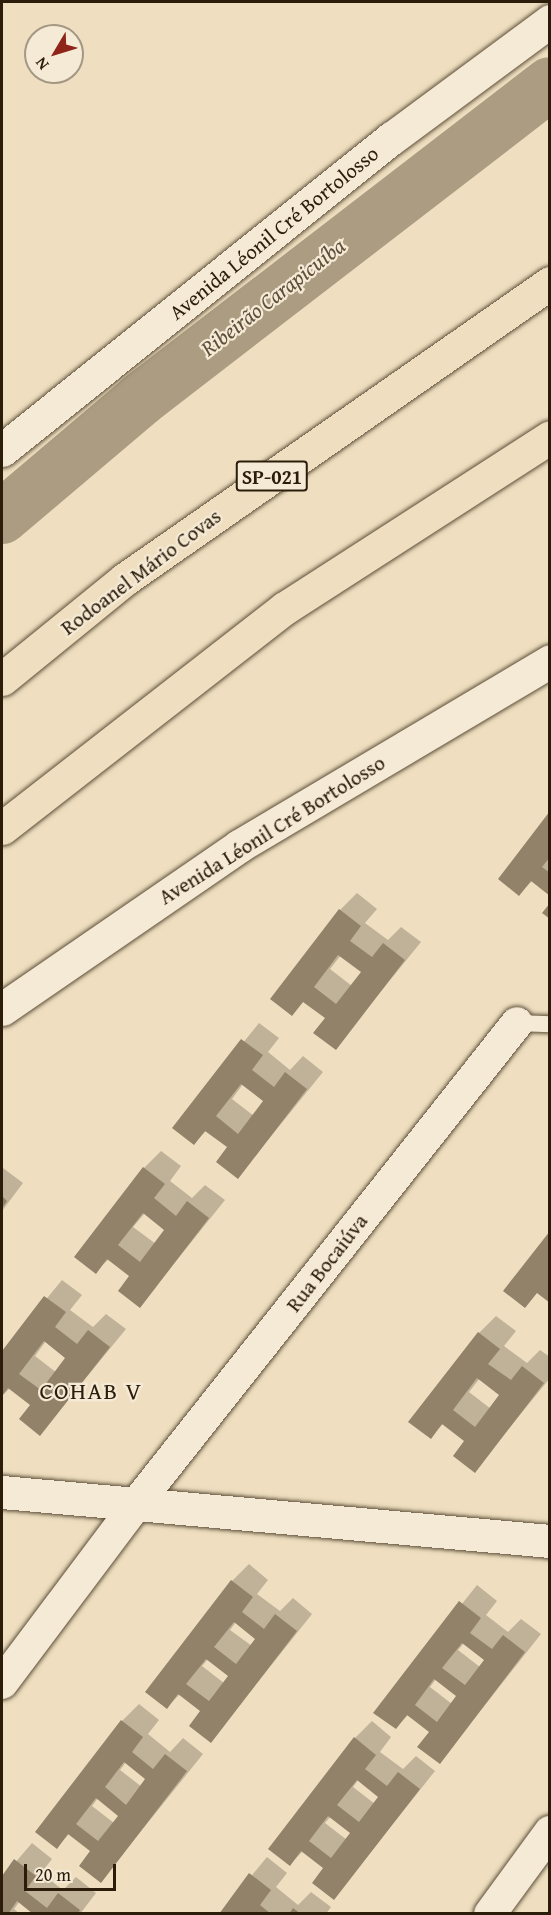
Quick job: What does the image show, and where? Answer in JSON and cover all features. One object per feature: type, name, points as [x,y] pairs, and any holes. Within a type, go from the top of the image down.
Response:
[{"type":"highway","name":"Rodoanel Mário Covas","points":[[2,679],[125,579],[549,283]]},
{"type":"highway","points":[[2,828],[285,608],[549,437]]},
{"type":"main road","name":"Avenida Léonil Cré Bortolosso","points":[[2,450],[392,138],[549,21]]},
{"type":"main road","name":"Avenida Léonil Cré Bortolosso","points":[[2,1009],[239,846],[549,661]]},
{"type":"main road","points":[[2,1492],[549,1541]]},
{"type":"street","name":"Rua Bocaiúva","points":[[2,1683],[137,1503],[517,1023]]},
{"type":"street","points":[[490,1914],[549,1832]]},
{"type":"lane","points":[[517,1023],[549,1024]]},
{"type":"building","points":[[550,811],[550,857],[542,867],[550,873],[550,896],[531,881],[519,896],[498,879]]},
{"type":"building","points":[[550,903],[550,919],[542,913]]},
{"type":"building","points":[[339,909],[361,926],[350,941],[372,957],[383,943],[405,960],[336,1050],[313,1033],[325,1018],[303,1002],[292,1016],[270,999]],"holes":[[[338,955],[361,972],[336,1004],[314,987]]]},
{"type":"building","points":[[241,1039],[263,1055],[252,1070],[274,1087],[285,1072],[307,1089],[238,1179],[216,1162],[227,1147],[205,1131],[194,1145],[172,1128]],"holes":[[[241,1084],[263,1101],[238,1134],[216,1116]]]},
{"type":"building","points":[[143,1167],[165,1184],[154,1198],[176,1216],[187,1201],[209,1218],[140,1308],[118,1291],[129,1276],[107,1259],[96,1274],[74,1257]],"holes":[[[143,1213],[164,1230],[140,1262],[118,1245]]]},
{"type":"building","points":[[2,1196],[7,1201],[2,1208]]},
{"type":"building","points":[[550,1231],[550,1303],[537,1293],[525,1308],[503,1291]]},
{"type":"building","points":[[44,1296],[66,1312],[55,1327],[77,1344],[88,1330],[110,1347],[40,1436],[19,1419],[30,1405],[8,1388],[2,1396],[2,1351]],"holes":[[[44,1341],[65,1358],[41,1390],[19,1374]]]},
{"type":"building","points":[[478,1332],[500,1349],[488,1364],[511,1380],[522,1366],[544,1383],[475,1473],[453,1456],[464,1441],[442,1424],[431,1439],[408,1422]],"holes":[[[477,1378],[499,1395],[475,1427],[453,1410]]]},
{"type":"building","points":[[231,1580],[253,1597],[242,1612],[264,1629],[275,1614],[297,1631],[211,1743],[189,1726],[200,1711],[178,1694],[167,1709],[145,1692]],"holes":[[[234,1622],[255,1639],[236,1664],[214,1647]],[[206,1659],[228,1676],[209,1701],[186,1684]]]},
{"type":"building","points":[[459,1601],[481,1618],[470,1633],[492,1649],[503,1635],[525,1652],[440,1764],[417,1747],[429,1732],[407,1715],[396,1729],[373,1713]],"holes":[[[462,1643],[484,1660],[465,1685],[442,1668]],[[434,1679],[456,1696],[437,1722],[415,1705]]]},
{"type":"building","points":[[121,1720],[143,1737],[132,1752],[153,1769],[165,1754],[187,1771],[101,1883],[79,1866],[90,1851],[68,1834],[57,1849],[35,1832]],"holes":[[[124,1762],[145,1779],[126,1805],[105,1787]],[[96,1798],[118,1816],[98,1841],[76,1824]]]},
{"type":"building","points":[[354,1737],[376,1755],[365,1769],[387,1786],[398,1772],[420,1789],[334,1900],[312,1883],[323,1868],[301,1851],[290,1866],[268,1849]],"holes":[[[357,1780],[378,1797],[359,1822],[337,1805]],[[328,1816],[350,1833],[331,1858],[309,1841]]]},
{"type":"building","points":[[14,1859],[36,1876],[25,1891],[47,1908],[58,1893],[80,1910],[78,1914],[33,1914],[17,1901],[8,1914],[2,1914],[2,1876]]},
{"type":"building","points":[[249,1873],[271,1890],[260,1905],[271,1914],[219,1914]]},
{"type":"building","points":[[293,1908],[301,1914],[289,1914]]},
{"type":"waterway","name":"Ribeirão Carapicuíba","points":[[2,517],[141,399],[550,84]]},
{"type":"district","name":"COHAB V","points":[[91,1391]]}]
